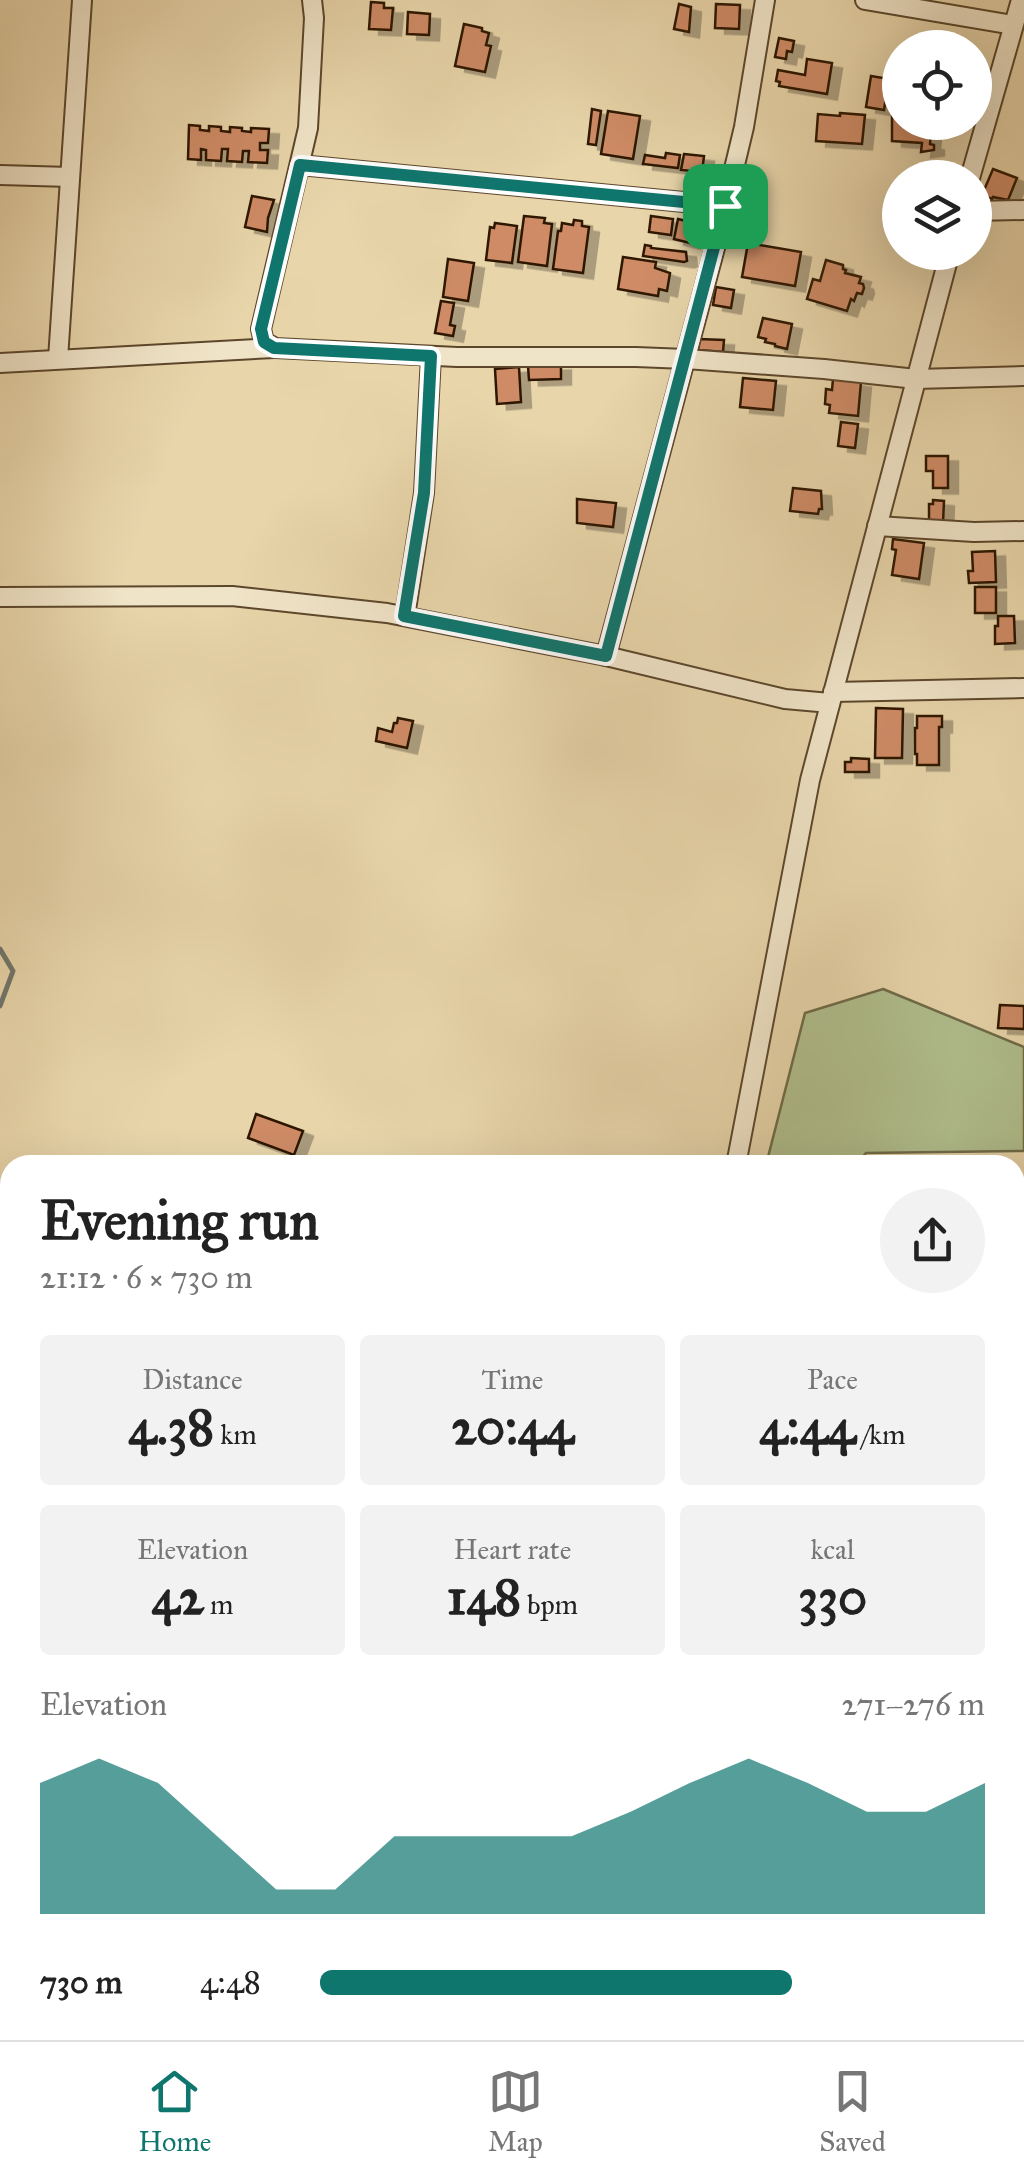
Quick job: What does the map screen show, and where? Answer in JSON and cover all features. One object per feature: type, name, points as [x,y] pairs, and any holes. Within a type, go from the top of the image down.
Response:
[{"type":"street","points":[[58,359],[82,0]]},
{"type":"street","points":[[274,348],[264,342],[261,329],[308,128],[312,0]]},
{"type":"street","points":[[606,656],[725,206],[744,127],[766,0]]},
{"type":"street","points":[[865,0],[1014,25]]},
{"type":"street","points":[[975,160],[1020,0]]},
{"type":"street","points":[[300,165],[725,206]]},
{"type":"street","points":[[0,175],[70,177]]},
{"type":"street","points":[[992,211],[1024,210]]},
{"type":"street","points":[[738,1155],[810,780],[945,270]]},
{"type":"street","points":[[0,364],[274,348],[431,356],[686,359],[916,378],[1024,376]]},
{"type":"street","points":[[404,616],[424,493],[431,356]]},
{"type":"street","points":[[877,526],[1024,531]]},
{"type":"street","points":[[0,597],[232,596],[404,616],[606,656],[785,699],[1024,688]]},
{"type":"green space","points":[[883,989],[1024,1047],[1024,1151],[769,1155],[805,1013]]},
{"type":"building","points":[[371,2],[393,8],[391,30],[369,29]]},
{"type":"building","points":[[679,4],[691,7],[689,32],[674,29]]},
{"type":"building","points":[[716,4],[740,5],[739,29],[715,28]]},
{"type":"building","points":[[408,12],[430,14],[429,35],[407,34]]},
{"type":"building","points":[[464,24],[489,33],[486,45],[491,46],[485,72],[455,66]]},
{"type":"building","points":[[779,38],[794,41],[786,59],[775,57]]},
{"type":"building","points":[[807,59],[832,63],[827,94],[779,86],[776,81],[778,70],[805,75]]},
{"type":"building","points":[[871,76],[882,78],[882,110],[866,107]]},
{"type":"building","points":[[592,109],[601,111],[596,145],[588,144]]},
{"type":"building","points":[[608,111],[640,116],[633,159],[601,154]]},
{"type":"building","points":[[818,114],[865,115],[862,144],[816,141]]},
{"type":"building","points":[[189,125],[209,131],[209,126],[230,132],[230,127],[251,132],[251,128],[269,129],[268,143],[260,143],[260,150],[268,150],[267,163],[248,162],[249,151],[243,151],[242,162],[227,161],[228,149],[222,149],[221,161],[206,160],[206,150],[201,149],[201,160],[188,159]]},
{"type":"building","points":[[930,140],[934,150],[921,152],[922,143],[892,141]]},
{"type":"building","points":[[666,153],[680,155],[678,168],[643,164],[645,155],[665,158]]},
{"type":"building","points":[[684,154],[704,156],[702,172],[681,170]]},
{"type":"building","points":[[992,171],[1017,178],[1008,200],[992,199]]},
{"type":"building","points":[[252,196],[274,200],[267,232],[245,227]]},
{"type":"building","points":[[524,216],[545,218],[544,223],[552,224],[547,266],[518,262]]},
{"type":"building","points":[[651,216],[673,219],[671,235],[649,232]]},
{"type":"building","points":[[678,219],[694,223],[690,243],[674,239]]},
{"type":"building","points":[[574,220],[589,227],[583,273],[553,269],[558,231],[562,223],[573,225]]},
{"type":"building","points":[[495,223],[517,226],[512,263],[486,260],[490,227],[494,228]]},
{"type":"building","points":[[748,243],[801,252],[795,286],[742,277]]},
{"type":"building","points":[[645,245],[686,252],[687,261],[643,256]]},
{"type":"building","points":[[623,257],[656,262],[655,268],[670,273],[667,291],[659,289],[658,296],[618,289]]},
{"type":"building","points":[[448,259],[474,263],[468,301],[443,297]]},
{"type":"building","points":[[826,260],[843,265],[845,273],[861,277],[862,294],[857,293],[854,301],[851,299],[847,311],[807,299],[813,279],[820,281]]},
{"type":"building","points":[[716,287],[734,290],[731,308],[713,305]]},
{"type":"building","points":[[441,301],[454,303],[450,325],[455,326],[453,336],[435,333]]},
{"type":"building","points":[[763,318],[792,324],[787,349],[758,337]]},
{"type":"building","points":[[699,339],[724,340],[723,352],[698,350]]},
{"type":"building","points":[[561,365],[561,379],[529,380],[528,366]]},
{"type":"building","points":[[519,367],[521,402],[497,404],[495,369]]},
{"type":"building","points":[[743,378],[776,381],[773,410],[740,407]]},
{"type":"building","points":[[833,379],[861,382],[858,416],[829,413],[826,389],[832,390]]},
{"type":"building","points":[[841,422],[858,424],[855,448],[838,446]]},
{"type":"building","points":[[926,456],[948,456],[948,488],[933,488],[933,471],[926,471]]},
{"type":"building","points":[[793,488],[821,491],[822,509],[818,514],[790,511]]},
{"type":"building","points":[[577,499],[616,503],[613,527],[577,523]]},
{"type":"building","points":[[933,500],[944,501],[943,523],[929,523],[929,504]]},
{"type":"building","points":[[893,539],[924,543],[919,579],[892,575],[896,550],[892,549]]},
{"type":"building","points":[[995,551],[996,582],[969,583],[972,552]]},
{"type":"building","points":[[975,587],[996,587],[996,613],[975,613]]},
{"type":"building","points":[[998,616],[1014,616],[1015,643],[995,644]]},
{"type":"building","points":[[876,708],[903,709],[902,758],[875,758]]},
{"type":"building","points":[[917,716],[942,716],[939,765],[917,765]]},
{"type":"building","points":[[398,718],[413,721],[407,748],[376,741],[378,728],[392,732]]},
{"type":"building","points":[[851,758],[869,759],[869,772],[845,772],[845,762],[851,762]]},
{"type":"building","points":[[1000,1005],[1024,1006],[1024,1029],[998,1028]]},
{"type":"building","points":[[256,1114],[303,1131],[294,1155],[248,1138]]},
{"type":"waterway","points":[[0,949],[13,971],[0,1006]]},
{"type":"route","points":[[300,165],[725,206],[606,656],[404,616],[424,493],[431,356],[274,348],[264,342],[261,329],[300,165]]}]
